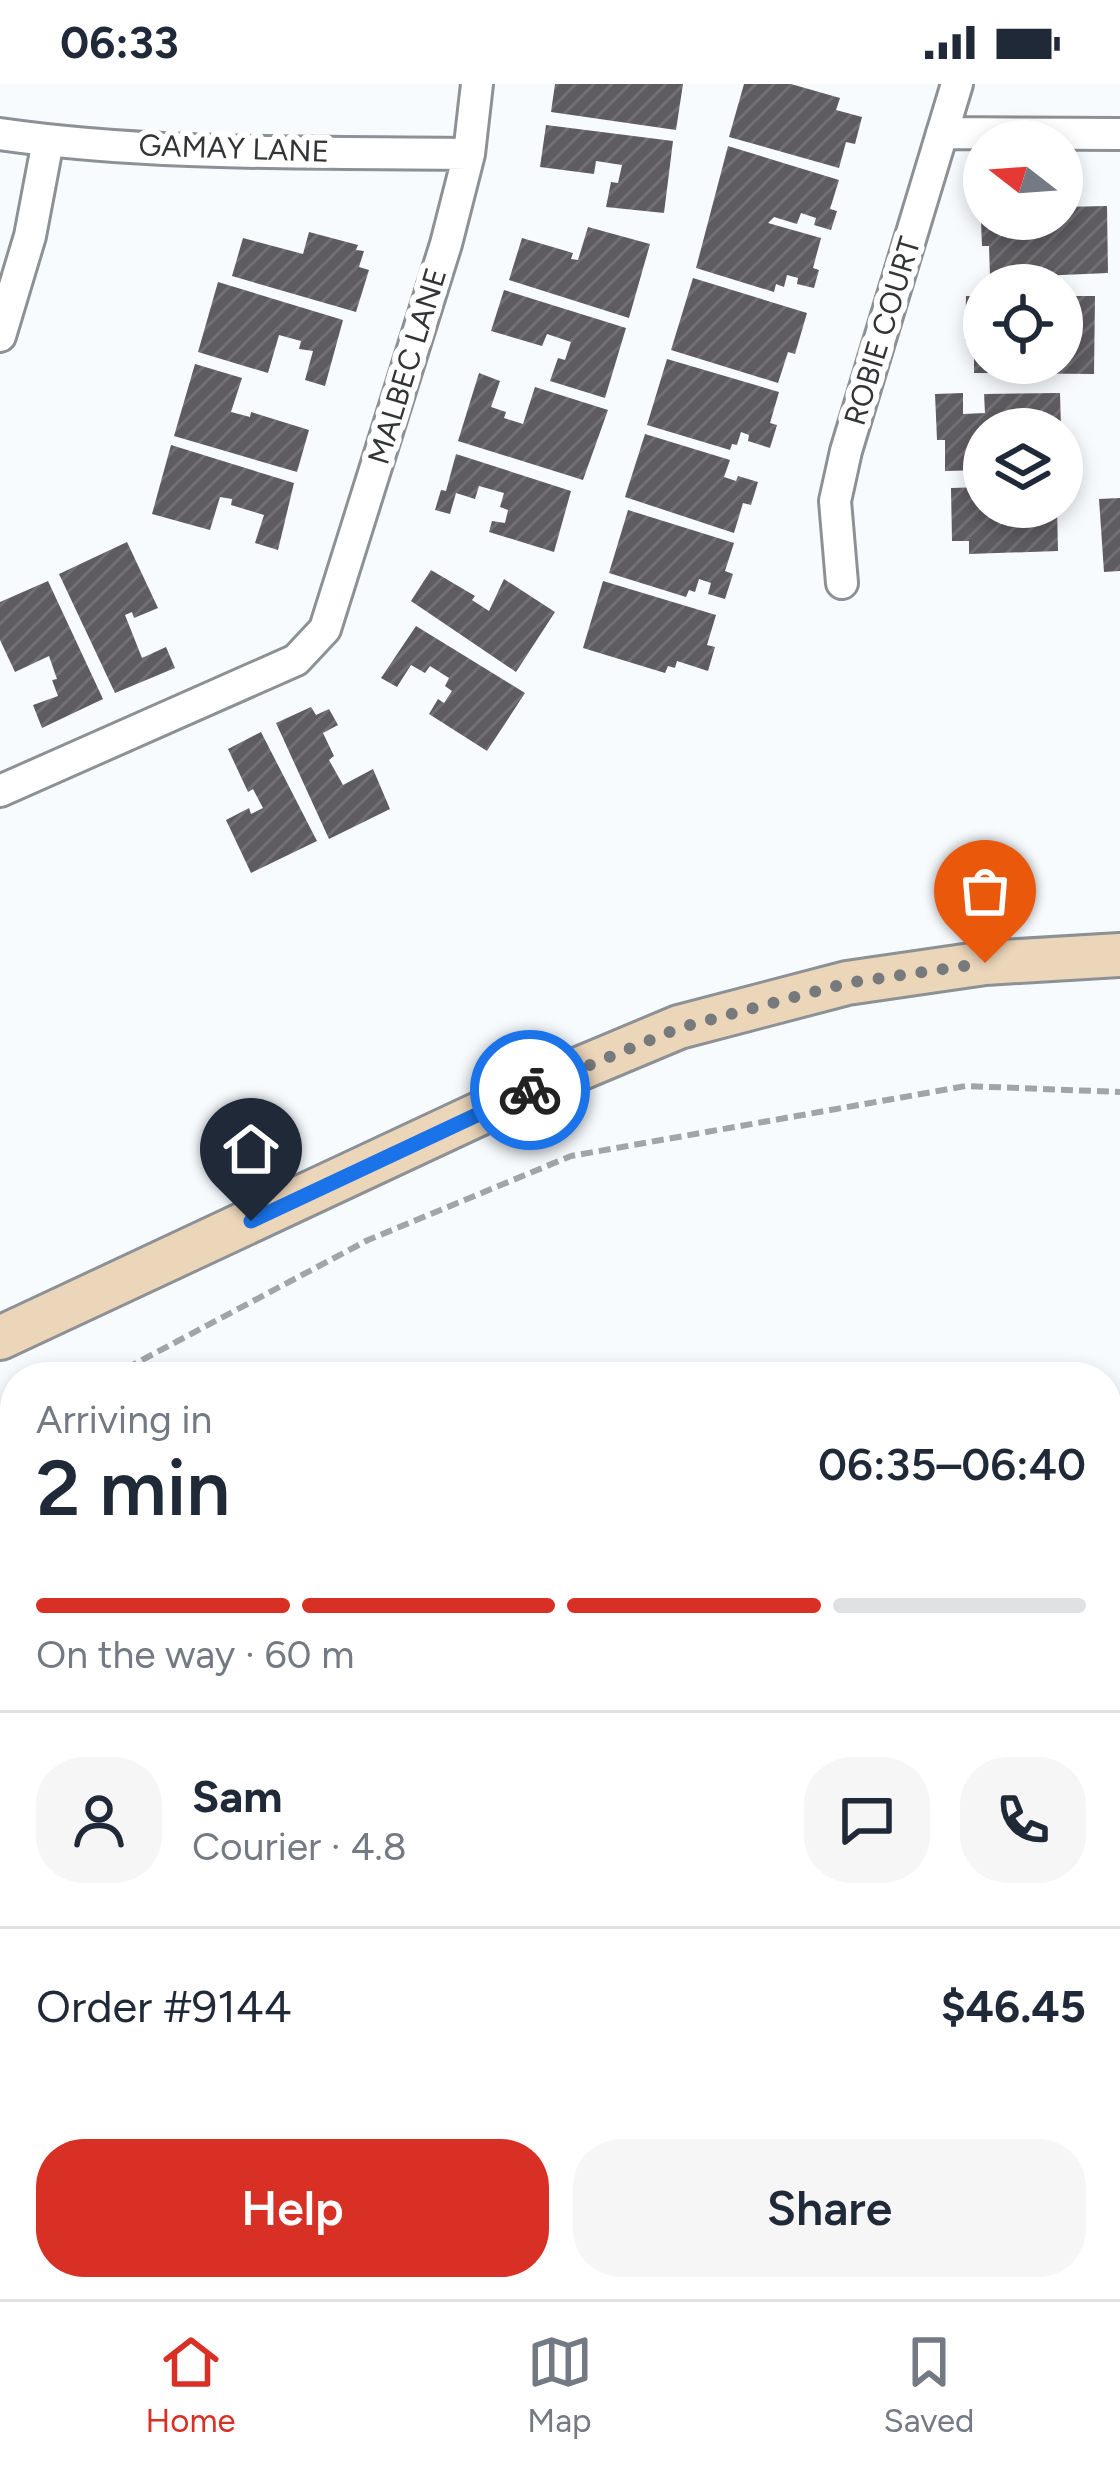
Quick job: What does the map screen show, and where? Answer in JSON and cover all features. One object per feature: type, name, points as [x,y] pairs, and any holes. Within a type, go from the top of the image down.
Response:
[{"type":"main road","points":[[0,1338],[543,1084],[679,1028],[847,983],[985,963],[1120,956]]},
{"type":"street","name":"MALBEC LANE","points":[[0,791],[296,660],[325,628],[446,244],[469,154],[477,84]]},
{"type":"street","name":"ROBIE COURT","points":[[842,583],[835,501],[846,451],[957,84]]},
{"type":"street","points":[[942,133],[1120,134]]},
{"type":"street","name":"GAMAY LANE","points":[[0,134],[241,151],[469,154]]},
{"type":"street","points":[[0,336],[30,236],[48,140]]},
{"type":"path","points":[[138,1362],[368,1240],[571,1156],[966,1086],[1120,1092]]},
{"type":"building","points":[[555,84],[683,84],[676,130],[551,112]]},
{"type":"building","points":[[744,84],[791,84],[840,98],[836,110],[862,117],[855,144],[846,142],[839,168],[729,137]]},
{"type":"building","points":[[546,125],[673,141],[664,213],[606,207],[611,182],[618,183],[622,165],[596,161],[594,174],[540,167]]},
{"type":"building","points":[[728,146],[839,180],[830,209],[837,211],[831,230],[814,225],[816,218],[801,213],[797,224],[774,217],[768,223],[821,238],[813,268],[819,270],[814,288],[797,284],[798,278],[787,275],[784,287],[776,284],[774,292],[696,268]]},
{"type":"building","points":[[1107,206],[1108,273],[1083,274],[1083,264],[990,264],[989,246],[982,246],[982,240],[1083,240],[1083,207]]},
{"type":"building","points":[[588,227],[650,244],[629,318],[509,280],[522,238],[573,253],[571,259],[578,260]]},
{"type":"building","points":[[309,232],[358,245],[356,250],[364,251],[359,267],[369,270],[356,312],[232,276],[243,238],[303,254]]},
{"type":"building","points":[[693,278],[807,313],[795,354],[788,352],[778,383],[671,350]]},
{"type":"building","points":[[218,282],[343,320],[325,386],[305,380],[313,351],[299,349],[301,341],[279,335],[268,373],[198,352]]},
{"type":"building","points":[[504,290],[626,328],[605,398],[550,381],[558,358],[565,360],[571,342],[547,334],[542,346],[491,331]]},
{"type":"building","points":[[1083,296],[1095,296],[1094,374],[1083,374]]},
{"type":"building","points":[[667,359],[779,392],[770,423],[777,425],[770,448],[748,441],[749,435],[741,432],[730,450],[647,425]]},
{"type":"building","points":[[195,364],[242,378],[231,412],[250,417],[251,412],[309,430],[297,472],[174,436]]},
{"type":"building","points":[[479,373],[500,381],[491,407],[506,412],[504,418],[523,424],[535,387],[608,410],[583,480],[458,441]]},
{"type":"building","points":[[963,393],[963,471],[945,471],[945,440],[937,440],[935,394]]},
{"type":"building","points":[[1060,393],[1060,408],[985,408],[984,394]]},
{"type":"building","points":[[645,434],[730,460],[724,477],[758,482],[751,505],[743,503],[734,533],[625,497]]},
{"type":"building","points":[[171,445],[294,483],[278,550],[255,543],[264,515],[231,505],[232,499],[220,497],[210,530],[152,514]]},
{"type":"building","points":[[456,454],[571,491],[554,552],[489,532],[492,521],[505,523],[508,510],[500,507],[504,493],[479,486],[475,499],[456,493],[450,514],[435,510],[441,490],[446,491]]},
{"type":"building","points":[[951,488],[963,488],[963,528],[1057,528],[1058,551],[969,554],[969,541],[952,541]]},
{"type":"building","points":[[1120,498],[1120,571],[1104,572],[1099,499]]},
{"type":"building","points":[[628,510],[734,543],[725,571],[733,574],[725,599],[708,594],[711,583],[699,579],[695,592],[689,590],[686,597],[609,573]]},
{"type":"building","points":[[127,542],[158,608],[134,618],[132,612],[125,615],[142,658],[166,647],[175,668],[115,693],[59,574]]},
{"type":"building","points":[[431,570],[475,596],[472,600],[489,611],[504,579],[555,612],[516,672],[411,601]]},
{"type":"building","points":[[48,581],[103,699],[42,728],[33,705],[58,696],[52,680],[57,679],[49,656],[15,672],[0,640],[0,602]]},
{"type":"building","points":[[603,581],[716,615],[707,645],[715,647],[708,671],[677,661],[665,673],[583,648]]},
{"type":"building","points":[[416,626],[525,693],[487,751],[429,714],[438,699],[444,703],[452,691],[445,686],[449,678],[430,666],[425,673],[411,665],[397,687],[381,678]]},
{"type":"building","points":[[311,707],[316,715],[329,709],[338,725],[323,733],[334,756],[329,760],[343,785],[373,769],[390,809],[329,839],[276,723]]},
{"type":"building","points":[[261,732],[317,841],[251,873],[226,820],[249,808],[251,814],[263,808],[253,789],[248,792],[228,749]]},
{"type":"way so far","points":[[530,1090],[679,1028],[847,983],[985,963]]},
{"type":"route","points":[[251,1221],[530,1090]]}]
